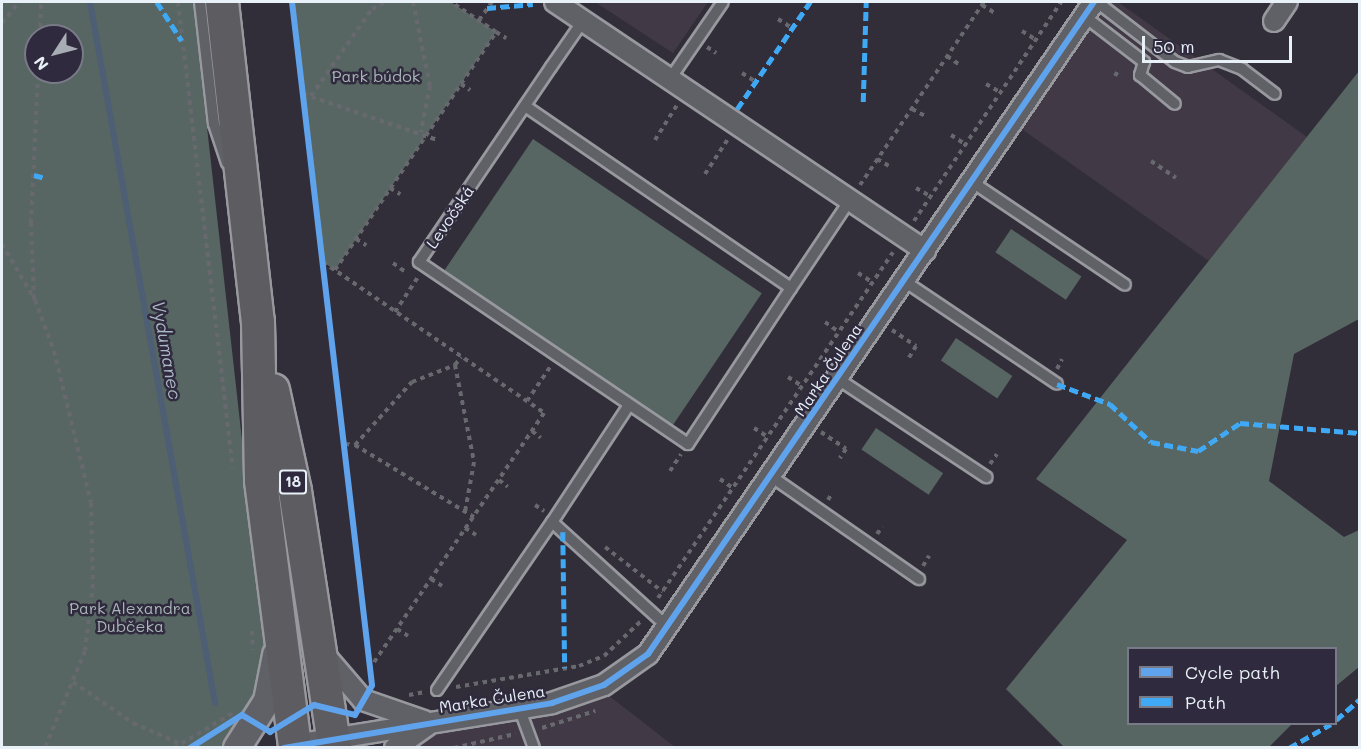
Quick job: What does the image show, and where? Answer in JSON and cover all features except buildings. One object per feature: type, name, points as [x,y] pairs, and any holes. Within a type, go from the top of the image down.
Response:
[{"type":"main road","name":"18","points":[[222,2],[258,322],[264,625],[291,747]]},
{"type":"main road","name":"18","points":[[258,322],[295,491],[334,743]]},
{"type":"street","points":[[555,2],[925,251]]},
{"type":"street","points":[[1274,21],[1287,2]]},
{"type":"street","name":"Marka Čulena","points":[[291,747],[334,743],[432,723],[520,710],[604,685],[648,654],[669,629],[1092,6]]},
{"type":"street","points":[[237,747],[249,716],[272,688],[264,625]]},
{"type":"street","points":[[318,643],[337,675],[363,700],[432,723]]},
{"type":"street","points":[[395,747],[432,723]]},
{"type":"lane","points":[[200,2],[214,124],[247,221]]},
{"type":"lane","points":[[670,79],[723,2]]},
{"type":"lane","points":[[1092,6],[1144,62],[1140,75],[1175,104]]},
{"type":"lane","points":[[1092,6],[1175,62],[1188,67],[1219,60],[1242,69],[1275,94]]},
{"type":"lane","name":"Levočská","points":[[583,21],[419,262],[688,444],[791,288]]},
{"type":"lane","points":[[525,106],[791,288],[850,200]]},
{"type":"lane","points":[[972,182],[1125,285]]},
{"type":"lane","points":[[904,281],[1057,384]]},
{"type":"lane","name":"Marka Čulena","points":[[838,379],[986,477]]},
{"type":"lane","points":[[437,690],[629,405]]},
{"type":"lane","points":[[772,477],[919,579]]},
{"type":"lane","points":[[552,522],[669,629]]},
{"type":"lane","points":[[520,710],[534,747]]},
{"type":"path","points":[[2,23],[18,2]]},
{"type":"path","points":[[40,24],[41,2]]},
{"type":"path","points":[[178,2],[235,480]]},
{"type":"path","points":[[311,96],[372,9],[385,2]]},
{"type":"path","points":[[413,2],[430,86],[421,132]]},
{"type":"path","points":[[451,2],[506,38]]},
{"type":"path","points":[[479,20],[492,2]]},
{"type":"path","points":[[402,696],[579,666],[604,656],[649,610],[1061,2]]},
{"type":"path","points":[[850,200],[983,3],[995,13]]},
{"type":"path","points":[[778,19],[792,28]]},
{"type":"path","points":[[1022,31],[1035,39]]},
{"type":"path","points":[[335,270],[496,32]]},
{"type":"path","points":[[947,56],[960,64]]},
{"type":"path","points":[[1114,76],[1119,69]]},
{"type":"path","points":[[742,73],[756,82]]},
{"type":"path","points":[[302,82],[304,105]]},
{"type":"path","points":[[34,300],[31,223],[37,84]]},
{"type":"path","points":[[461,84],[470,90]]},
{"type":"path","points":[[986,84],[1000,92]]},
{"type":"path","points":[[303,94],[427,134],[436,140]]},
{"type":"path","points":[[655,140],[679,102]]},
{"type":"path","points":[[912,109],[925,116]]},
{"type":"path","points":[[951,135],[965,144]]},
{"type":"path","points":[[705,174],[730,136]]},
{"type":"path","points":[[877,159],[891,167]]},
{"type":"path","points":[[1151,161],[1176,178]]},
{"type":"path","points":[[390,188],[400,194]]},
{"type":"path","points":[[916,188],[930,196]]},
{"type":"path","points":[[356,239],[366,245]]},
{"type":"path","points":[[2,244],[34,300],[71,408],[91,503],[93,584],[85,651],[45,747]]},
{"type":"path","points":[[322,251],[324,274]]},
{"type":"path","points":[[323,262],[395,312],[435,336],[461,357],[488,373],[544,413],[370,667]]},
{"type":"path","points":[[395,312],[426,266]]},
{"type":"path","points":[[858,273],[872,282]]},
{"type":"path","points":[[825,322],[839,332]]},
{"type":"path","points":[[888,328],[916,346],[907,361]]},
{"type":"path","points":[[526,401],[557,356]]},
{"type":"path","points":[[355,445],[412,382],[455,365],[461,357]]},
{"type":"path","points":[[455,365],[474,462],[465,512]]},
{"type":"path","points":[[788,377],[802,386]]},
{"type":"path","points":[[754,428],[768,437]]},
{"type":"path","points":[[532,431],[541,438]]},
{"type":"path","points":[[820,432],[846,449],[840,458]]},
{"type":"path","points":[[343,433],[346,456]]},
{"type":"path","points":[[345,444],[355,445],[474,516]]},
{"type":"path","points":[[720,479],[733,488]]},
{"type":"path","points":[[499,480],[508,487]]},
{"type":"path","points":[[465,528],[476,535]]},
{"type":"path","points":[[602,545],[663,592]]},
{"type":"path","points":[[431,579],[442,586]]},
{"type":"path","points":[[253,654],[264,625]]},
{"type":"path","points":[[397,629],[408,636]]},
{"type":"path","points":[[363,700],[372,685],[369,655]]},
{"type":"path","points":[[74,682],[133,723],[181,744]]},
{"type":"path","points":[[190,747],[242,715],[249,716]]},
{"type":"path","points":[[174,747],[249,716]]},
{"type":"path","points":[[454,747],[527,732]]},
{"type":"shaded area","points":[[595,2],[708,2],[673,53]]},
{"type":"shaded area","points":[[1095,2],[1118,2],[1307,137],[1209,261],[1013,123]]},
{"type":"shaded area","points":[[599,688],[675,747],[396,748],[407,731]]},
{"type":"green space","name":"Park Alexandra Dubčeka","points":[[2,2],[193,2],[269,681],[223,747],[2,747]]},
{"type":"green space","name":"Park búdok","points":[[292,2],[451,2],[496,32],[335,270],[323,262]]},
{"type":"green space","points":[[1359,71],[1359,319],[1294,354],[1269,481],[1344,537],[1359,530],[1359,667],[1337,685],[1337,647],[1127,647],[1127,725],[1291,725],[1269,747],[1064,747],[1006,689],[1127,540],[1036,479]]},
{"type":"green space","points":[[533,139],[762,293],[672,427],[443,272]]},
{"type":"green space","points":[[1011,229],[1081,277],[1066,300],[995,252]]},
{"type":"green space","points":[[956,338],[1012,376],[997,398],[941,360]]},
{"type":"green space","points":[[876,428],[943,473],[929,495],[861,450]]},
{"type":"waterway","name":"Vydumanec","points":[[90,2],[215,703]]},
{"type":"marked path","points":[[157,2],[182,41]]},
{"type":"marked path","points":[[737,109],[810,2]]},
{"type":"marked path","points":[[863,102],[866,2]]},
{"type":"marked path","points":[[487,8],[533,4]]},
{"type":"marked path","points":[[34,175],[45,178]]},
{"type":"marked path","points":[[1057,384],[1110,404],[1151,442],[1198,451],[1240,423],[1360,433]]},
{"type":"marked path","points":[[563,532],[565,668]]},
{"type":"marked path","points":[[1337,719],[1360,699]]},
{"type":"marked path","points":[[1289,748],[1329,725]]},
{"type":"cycle path","points":[[190,748],[242,715],[270,732],[314,705],[355,715],[372,685],[292,2]]},
{"type":"cycle path","points":[[284,748],[552,703],[604,685],[648,654],[1094,2]]}]
